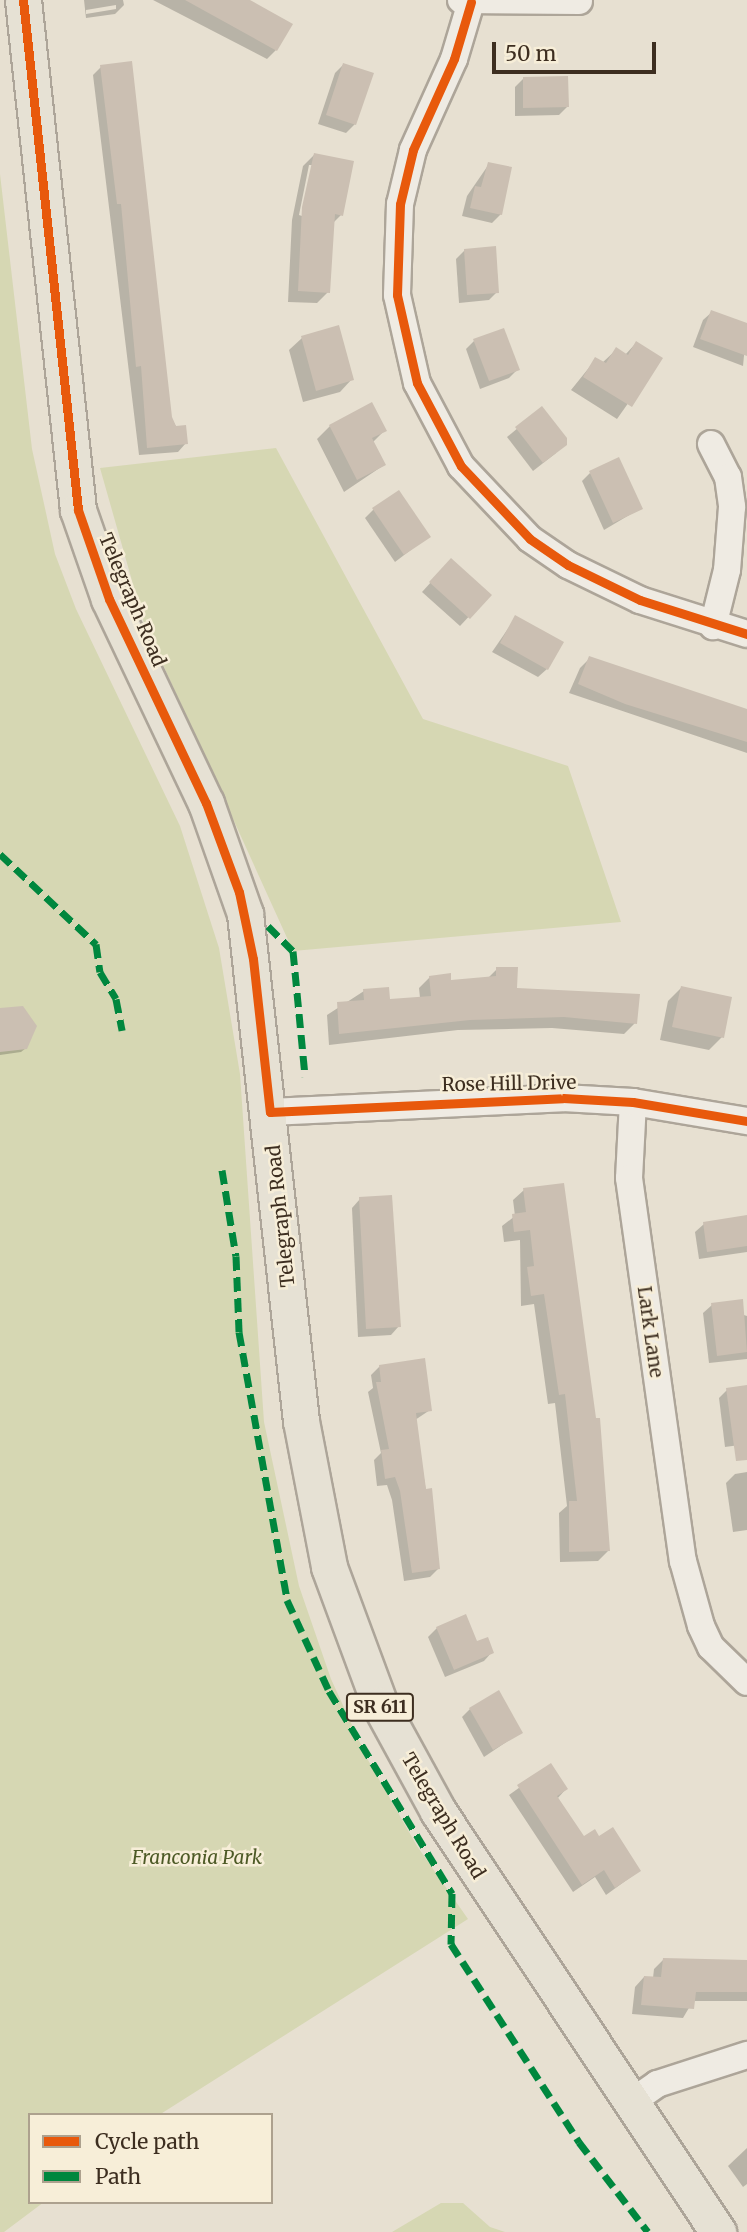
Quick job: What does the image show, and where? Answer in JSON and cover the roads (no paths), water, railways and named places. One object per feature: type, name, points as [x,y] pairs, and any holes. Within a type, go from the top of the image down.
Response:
[{"type":"main road","name":"Telegraph Road","points":[[23,0],[78,510],[109,599],[206,803],[239,892],[253,959],[310,1485],[329,1567],[362,1665],[438,1811],[718,2232]]},
{"type":"street","points":[[579,1],[466,1],[454,59],[413,150],[400,205],[397,295],[417,383],[461,466],[530,539],[617,590],[713,626],[747,634]]},
{"type":"street","points":[[710,444],[728,477],[732,507],[727,570],[713,626]]},
{"type":"street","name":"Rose Hill Drive","points":[[270,1112],[511,1099],[633,1102],[747,1121]]},
{"type":"street","name":"Lark Lane","points":[[633,1102],[629,1178],[683,1561],[701,1626],[711,1647],[747,1682]]},
{"type":"street","points":[[630,2103],[657,2084],[747,2056]]},
{"type":"park label","name":"Franconia Park","points":[[197,1858]]}]
